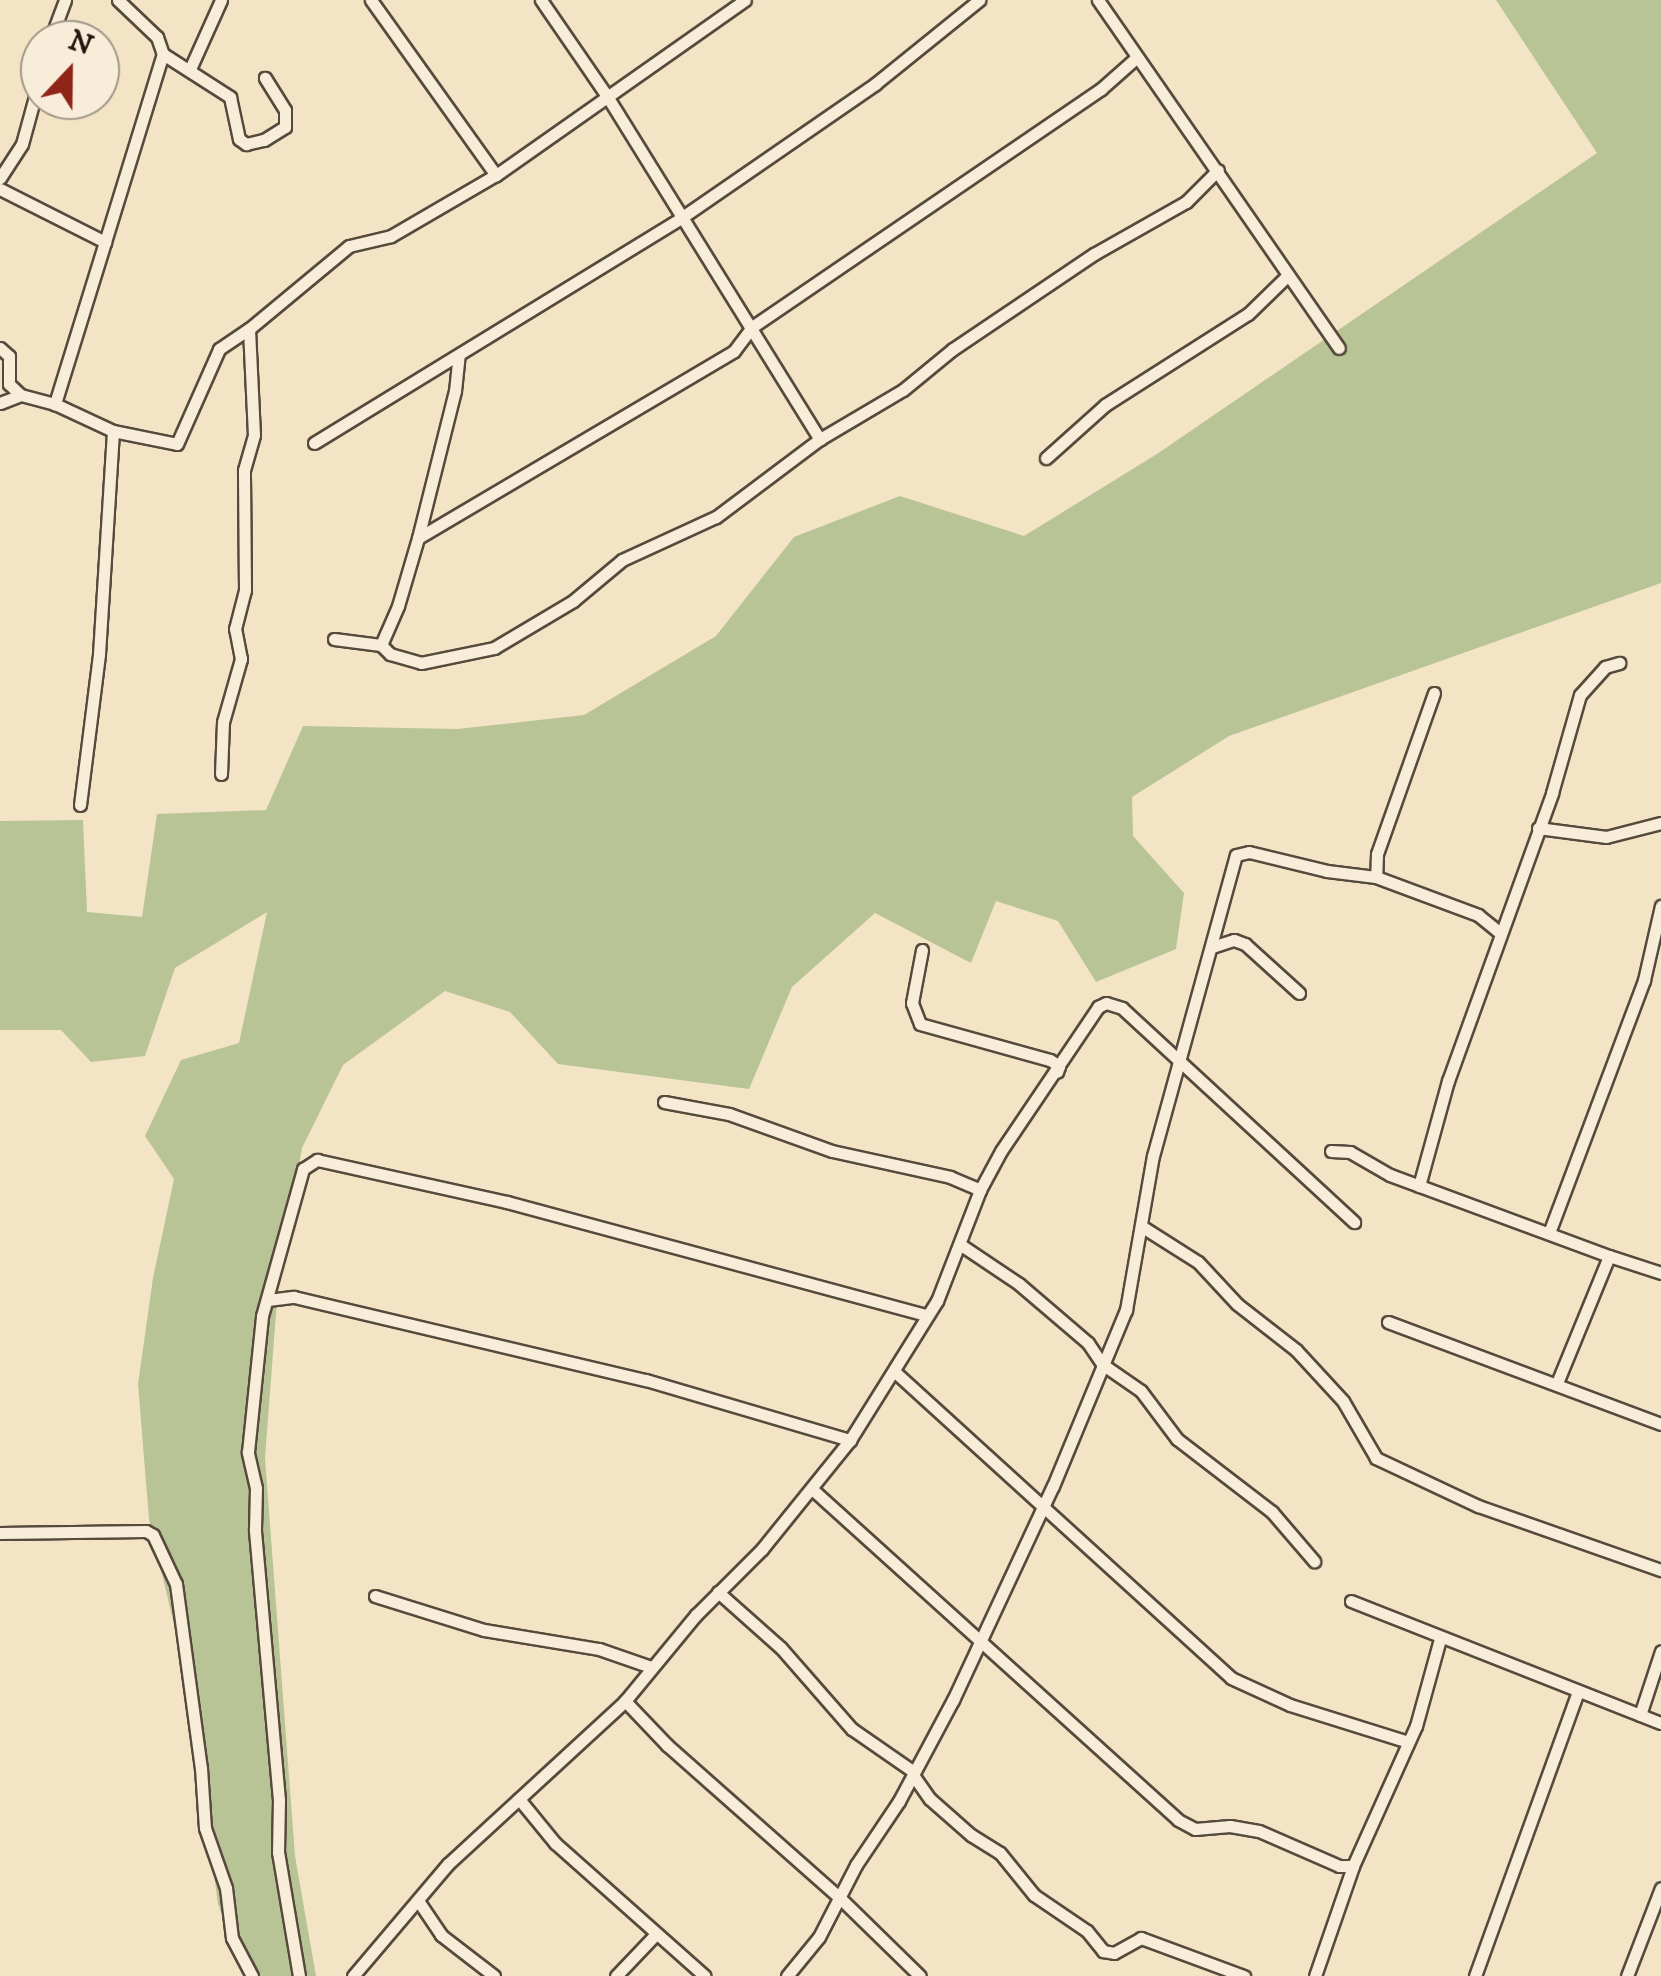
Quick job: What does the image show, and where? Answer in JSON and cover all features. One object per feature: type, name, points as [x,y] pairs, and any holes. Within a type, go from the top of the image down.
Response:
[{"type":"street","points":[[54,404],[163,54],[157,37],[118,0]]},
{"type":"street","points":[[190,69],[221,0]]},
{"type":"street","points":[[371,0],[496,174]]},
{"type":"street","points":[[541,0],[607,96],[820,439]]},
{"type":"street","points":[[0,348],[10,360],[9,384],[21,395],[54,404],[113,431],[177,444],[220,349],[250,329],[349,246],[391,236],[496,174],[744,0]]},
{"type":"street","points":[[314,444],[681,218],[876,84],[979,0]]},
{"type":"street","points":[[1098,0],[1218,170],[1286,277],[1339,348]]},
{"type":"street","points":[[163,54],[230,97],[239,140],[246,144],[264,140],[285,127],[286,110],[265,78]]},
{"type":"street","points":[[418,538],[734,351],[752,327],[1084,100],[1136,58]]},
{"type":"street","points":[[0,178],[22,144],[29,120]]},
{"type":"street","points":[[334,638],[381,645],[390,654],[421,663],[494,648],[574,601],[622,560],[716,517],[820,439],[903,390],[953,349],[1094,254],[1186,202],[1218,170]]},
{"type":"street","points":[[0,189],[105,242]]},
{"type":"street","points":[[1046,458],[1105,405],[1248,314],[1286,277]]},
{"type":"street","points":[[222,774],[223,722],[242,659],[235,629],[245,590],[244,466],[254,435],[250,329]]},
{"type":"street","points":[[381,645],[398,606],[418,538],[455,392],[459,355]]},
{"type":"street","points":[[0,403],[21,395]]},
{"type":"street","points":[[80,805],[99,654],[113,431]]},
{"type":"street","points":[[1419,1186],[1448,1081],[1538,828],[1580,694],[1605,666],[1619,664]]},
{"type":"street","points":[[1376,878],[1377,854],[1434,693]]},
{"type":"street","points":[[1538,828],[1606,837],[1661,822]]},
{"type":"street","points":[[787,1976],[819,1937],[856,1865],[914,1773],[980,1642],[1126,1310],[1154,1156],[1234,860],[1240,852],[1376,878],[1478,915],[1500,933]]},
{"type":"street","points":[[1549,1233],[1638,996],[1661,906]]},
{"type":"street","points":[[1212,947],[1234,940],[1245,944],[1299,994]]},
{"type":"street","points":[[922,950],[912,1004],[920,1024],[1050,1060],[1059,1066],[1056,1072]]},
{"type":"street","points":[[354,1976],[366,1956],[419,1902],[448,1864],[625,1700],[812,1489],[850,1440],[896,1372],[926,1315],[962,1245],[980,1190],[1001,1151],[1098,1007],[1106,1003],[1122,1008],[1354,1222]]},
{"type":"street","points":[[664,1102],[729,1114],[832,1151],[950,1177],[980,1190]]},
{"type":"street","points":[[1331,1151],[1350,1152],[1419,1186],[1661,1273]]},
{"type":"street","points":[[299,1976],[278,1852],[279,1800],[255,1529],[256,1488],[248,1452],[254,1364],[297,1180],[317,1160],[508,1202],[926,1315]]},
{"type":"street","points":[[1141,1226],[1198,1262],[1237,1304],[1296,1350],[1343,1401],[1376,1458],[1478,1506],[1661,1570]]},
{"type":"street","points":[[962,1245],[1088,1343],[1102,1364],[1141,1391],[1178,1440],[1272,1512],[1314,1561]]},
{"type":"street","points":[[1558,1383],[1609,1256]]},
{"type":"street","points":[[268,1300],[294,1297],[646,1380],[850,1440]]},
{"type":"street","points":[[1388,1322],[1661,1424]]},
{"type":"street","points":[[896,1372],[1231,1678],[1290,1705],[1408,1742]]},
{"type":"street","points":[[812,1489],[1188,1827],[1230,1826],[1259,1832],[1339,1866],[1353,1866]]},
{"type":"street","points":[[0,1534],[146,1531],[154,1535],[176,1584],[202,1768],[205,1828],[226,1888],[232,1938],[252,1976]]},
{"type":"street","points":[[718,1592],[781,1648],[852,1730],[914,1773],[930,1799],[971,1835],[1000,1853],[1034,1895],[1087,1931],[1103,1951],[1114,1953],[1141,1938],[1244,1976]]},
{"type":"street","points":[[375,1596],[484,1630],[598,1649],[650,1668]]},
{"type":"street","points":[[1351,1601],[1661,1723]]},
{"type":"street","points":[[1315,1976],[1353,1866],[1408,1742],[1440,1638]]},
{"type":"street","points":[[1640,1714],[1661,1651]]},
{"type":"street","points":[[1475,1976],[1578,1692]]},
{"type":"street","points":[[625,1700],[667,1745],[841,1899],[920,1976]]},
{"type":"street","points":[[519,1798],[555,1843],[705,1976]]},
{"type":"street","points":[[1339,1866],[1348,1880]]},
{"type":"street","points":[[1627,1976],[1661,1888]]},
{"type":"street","points":[[419,1902],[441,1934],[494,1976]]},
{"type":"street","points":[[616,1976],[656,1934]]},
{"type":"green space","points":[[1496,0],[1661,0],[1661,583],[1229,736],[1132,797],[1133,836],[1184,893],[1176,949],[1096,982],[1058,921],[996,901],[971,963],[875,913],[792,987],[749,1089],[558,1064],[510,1012],[445,991],[343,1065],[302,1148],[278,1287],[265,1458],[295,1856],[316,1976],[245,1976],[218,1904],[189,1688],[149,1519],[138,1384],[153,1278],[174,1179],[145,1136],[181,1060],[239,1043],[267,912],[175,968],[145,1056],[91,1062],[61,1030],[0,1030],[0,821],[83,820],[87,912],[142,917],[157,814],[266,810],[303,726],[457,729],[584,715],[716,636],[794,537],[900,496],[1024,536],[1157,454],[1597,153]]}]
